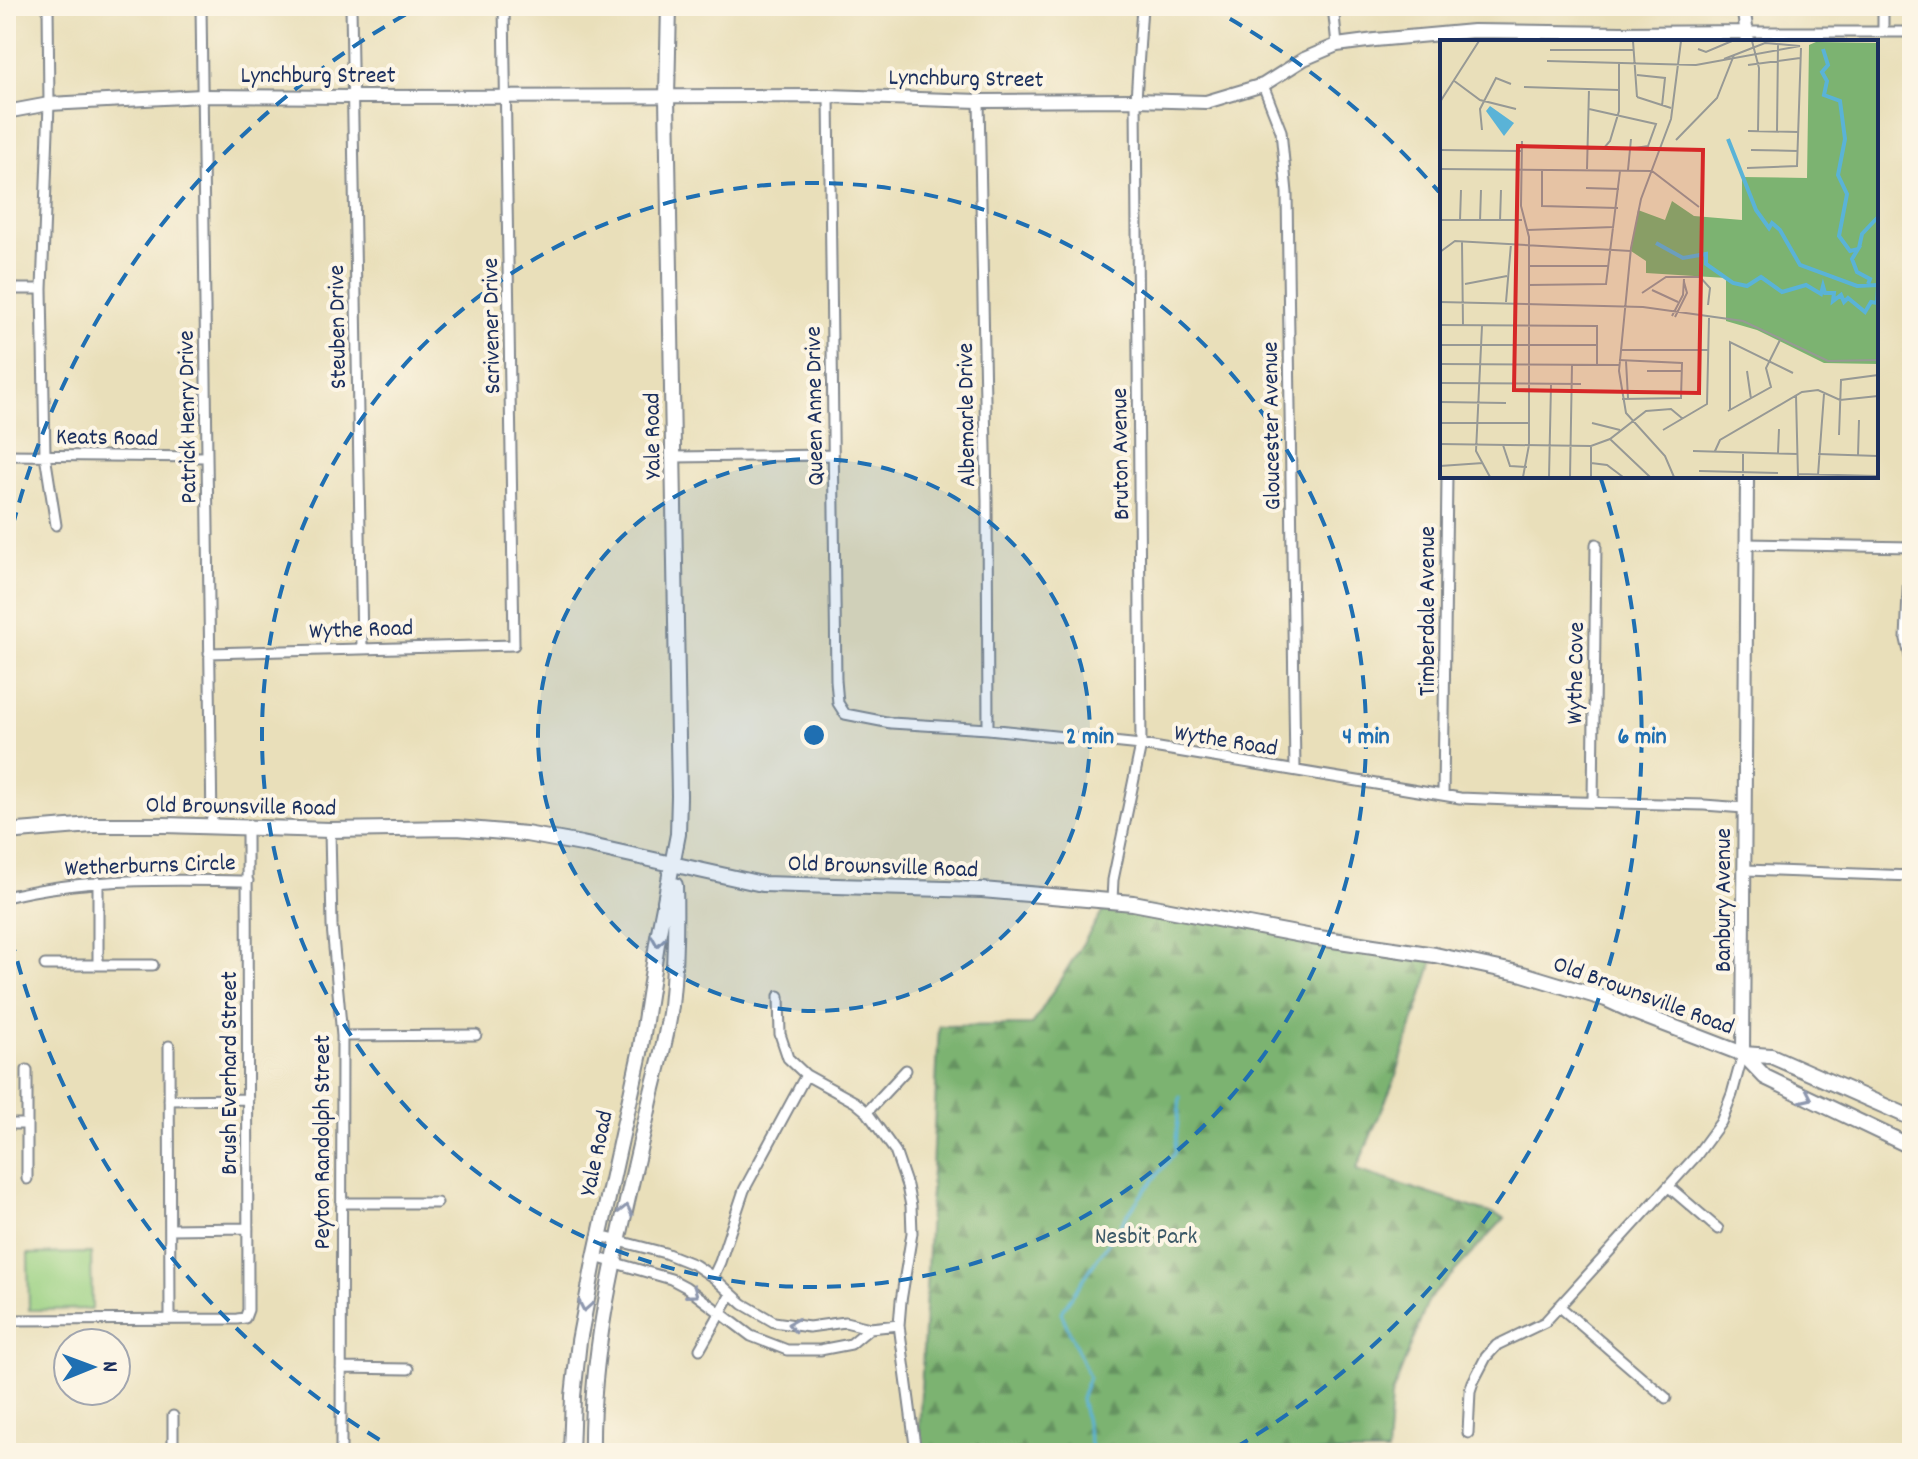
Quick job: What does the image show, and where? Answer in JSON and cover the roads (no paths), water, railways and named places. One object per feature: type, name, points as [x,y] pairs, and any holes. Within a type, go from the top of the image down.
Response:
[{"type":"main road","name":"Yale Road","points":[[571,1453],[576,1362],[595,1257],[640,1053],[679,821],[667,97],[669,6]]},
{"type":"main road","name":"Old Brownsville Road","points":[[6,832],[92,825],[508,831],[762,884],[982,890],[1112,900],[1312,937],[1435,955],[1523,974],[1606,999],[1743,1054]]},
{"type":"main road","name":"Yale Road","points":[[592,1453],[597,1355],[614,1262],[671,1008],[674,865]]},
{"type":"main road","points":[[1743,1054],[1771,1056],[1912,1118]]},
{"type":"main road","points":[[1743,1054],[1765,1077],[1912,1147]]},
{"type":"street","points":[[48,6],[49,104],[42,289],[45,455],[56,525]]},
{"type":"street","name":"Patrick Henry Drive","points":[[201,6],[212,828]]},
{"type":"street","name":"Steuben Drive","points":[[351,6],[362,648]]},
{"type":"street","name":"Scrivener Drive","points":[[504,6],[514,645]]},
{"type":"street","name":"Bruton Avenue","points":[[1112,900],[1113,880],[1141,745],[1136,100],[1142,6]]},
{"type":"street","points":[[1333,6],[1337,45]]},
{"type":"street","points":[[1743,6],[1748,37]]},
{"type":"street","points":[[1883,6],[1883,32]]},
{"type":"street","name":"Lynchburg Street","points":[[6,112],[49,104],[202,96],[829,96],[979,101],[1206,102],[1263,85],[1304,59],[1337,45],[1460,32],[1748,37],[1912,32]]},
{"type":"street","name":"Gloucester Avenue","points":[[1263,85],[1281,131],[1287,193],[1295,770]]},
{"type":"street","name":"Queen Anne Drive","points":[[829,96],[836,680],[838,703],[845,714]]},
{"type":"street","name":"Albemarle Drive","points":[[979,101],[988,729]]},
{"type":"street","points":[[6,289],[42,289]]},
{"type":"street","name":"Keats Road","points":[[6,455],[207,457]]},
{"type":"street","points":[[674,457],[833,455]]},
{"type":"street","name":"Timberdale Avenue","points":[[1443,795],[1447,478]]},
{"type":"street","name":"Banbury Avenue","points":[[1468,1433],[1470,1391],[1486,1357],[1497,1345],[1545,1322],[1696,1156],[1721,1122],[1732,1094],[1743,1054],[1747,478]]},
{"type":"street","name":"Wythe Cove","points":[[1593,802],[1596,544]]},
{"type":"street","points":[[1746,544],[1911,547],[1906,639],[1912,665]]},
{"type":"street","name":"Wythe Road","points":[[209,653],[514,645]]},
{"type":"street","name":"Wythe Road","points":[[845,714],[891,723],[988,729],[1141,745],[1460,798],[1744,808]]},
{"type":"street","name":"Brush Everhard Street","points":[[170,1318],[245,1318],[248,1310],[247,827]]},
{"type":"street","name":"Peyton Randolph Street","points":[[330,830],[332,926],[342,1036],[341,1453]]},
{"type":"street","points":[[1745,870],[1912,876]]},
{"type":"street","name":"Wetherburns Circle","points":[[6,897],[33,890],[98,882],[248,881]]},
{"type":"street","points":[[98,882],[98,965]]},
{"type":"street","points":[[45,965],[153,965]]},
{"type":"street","points":[[779,996],[780,1034],[788,1058],[806,1075],[867,1112],[895,1151],[907,1186],[912,1233],[899,1325],[916,1453]]},
{"type":"street","points":[[342,1036],[476,1035]]},
{"type":"street","points":[[6,1320],[170,1318],[169,1046]]},
{"type":"street","points":[[27,1070],[27,1179]]},
{"type":"street","points":[[867,1112],[906,1070]]},
{"type":"street","points":[[713,1277],[744,1190],[806,1075]]},
{"type":"street","points":[[169,1100],[248,1099]]},
{"type":"street","points":[[6,1124],[27,1124]]},
{"type":"street","points":[[1669,1187],[1718,1229]]},
{"type":"street","points":[[341,1203],[437,1203]]},
{"type":"street","points":[[170,1229],[248,1228]]},
{"type":"street","points":[[600,1236],[695,1265],[731,1294],[774,1322],[809,1327],[845,1322],[870,1328],[899,1325]]},
{"type":"street","points":[[595,1257],[671,1279],[751,1336],[787,1350],[820,1350],[851,1344],[870,1328]]},
{"type":"street","points":[[700,1349],[731,1294]]},
{"type":"street","points":[[1559,1306],[1666,1398]]},
{"type":"street","points":[[341,1368],[408,1369]]},
{"type":"street","points":[[173,1416],[173,1453]]},
{"type":"waterway","points":[[1092,1453],[1081,1398],[1089,1377],[1061,1312],[1139,1198],[1175,1152],[1180,1097]]},
{"type":"park label","name":"Nesbit Park","points":[[1146,1235]]}]
